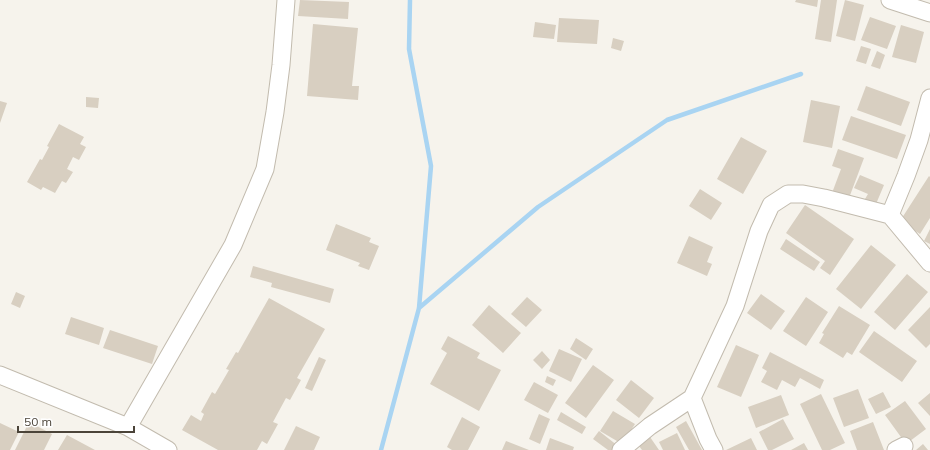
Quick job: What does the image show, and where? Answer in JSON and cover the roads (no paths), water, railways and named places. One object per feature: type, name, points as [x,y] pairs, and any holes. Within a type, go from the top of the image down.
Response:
[{"type":"street","points":[[128,427],[233,245],[265,169],[276,104],[286,0]]},
{"type":"street","points":[[890,0],[930,13]]},
{"type":"street","points":[[890,215],[919,140],[930,98]]},
{"type":"street","points":[[622,450],[650,426],[692,398],[735,306],[759,231],[771,205],[788,194],[803,194],[824,198],[890,215],[930,263]]},
{"type":"street","points":[[0,375],[128,427],[148,445],[168,450]]},
{"type":"street","points":[[692,398],[708,439],[714,450]]},
{"type":"waterway","points":[[381,450],[419,308],[431,166],[409,49],[410,0]]},
{"type":"waterway","points":[[419,308],[538,207],[667,120],[801,74]]}]
